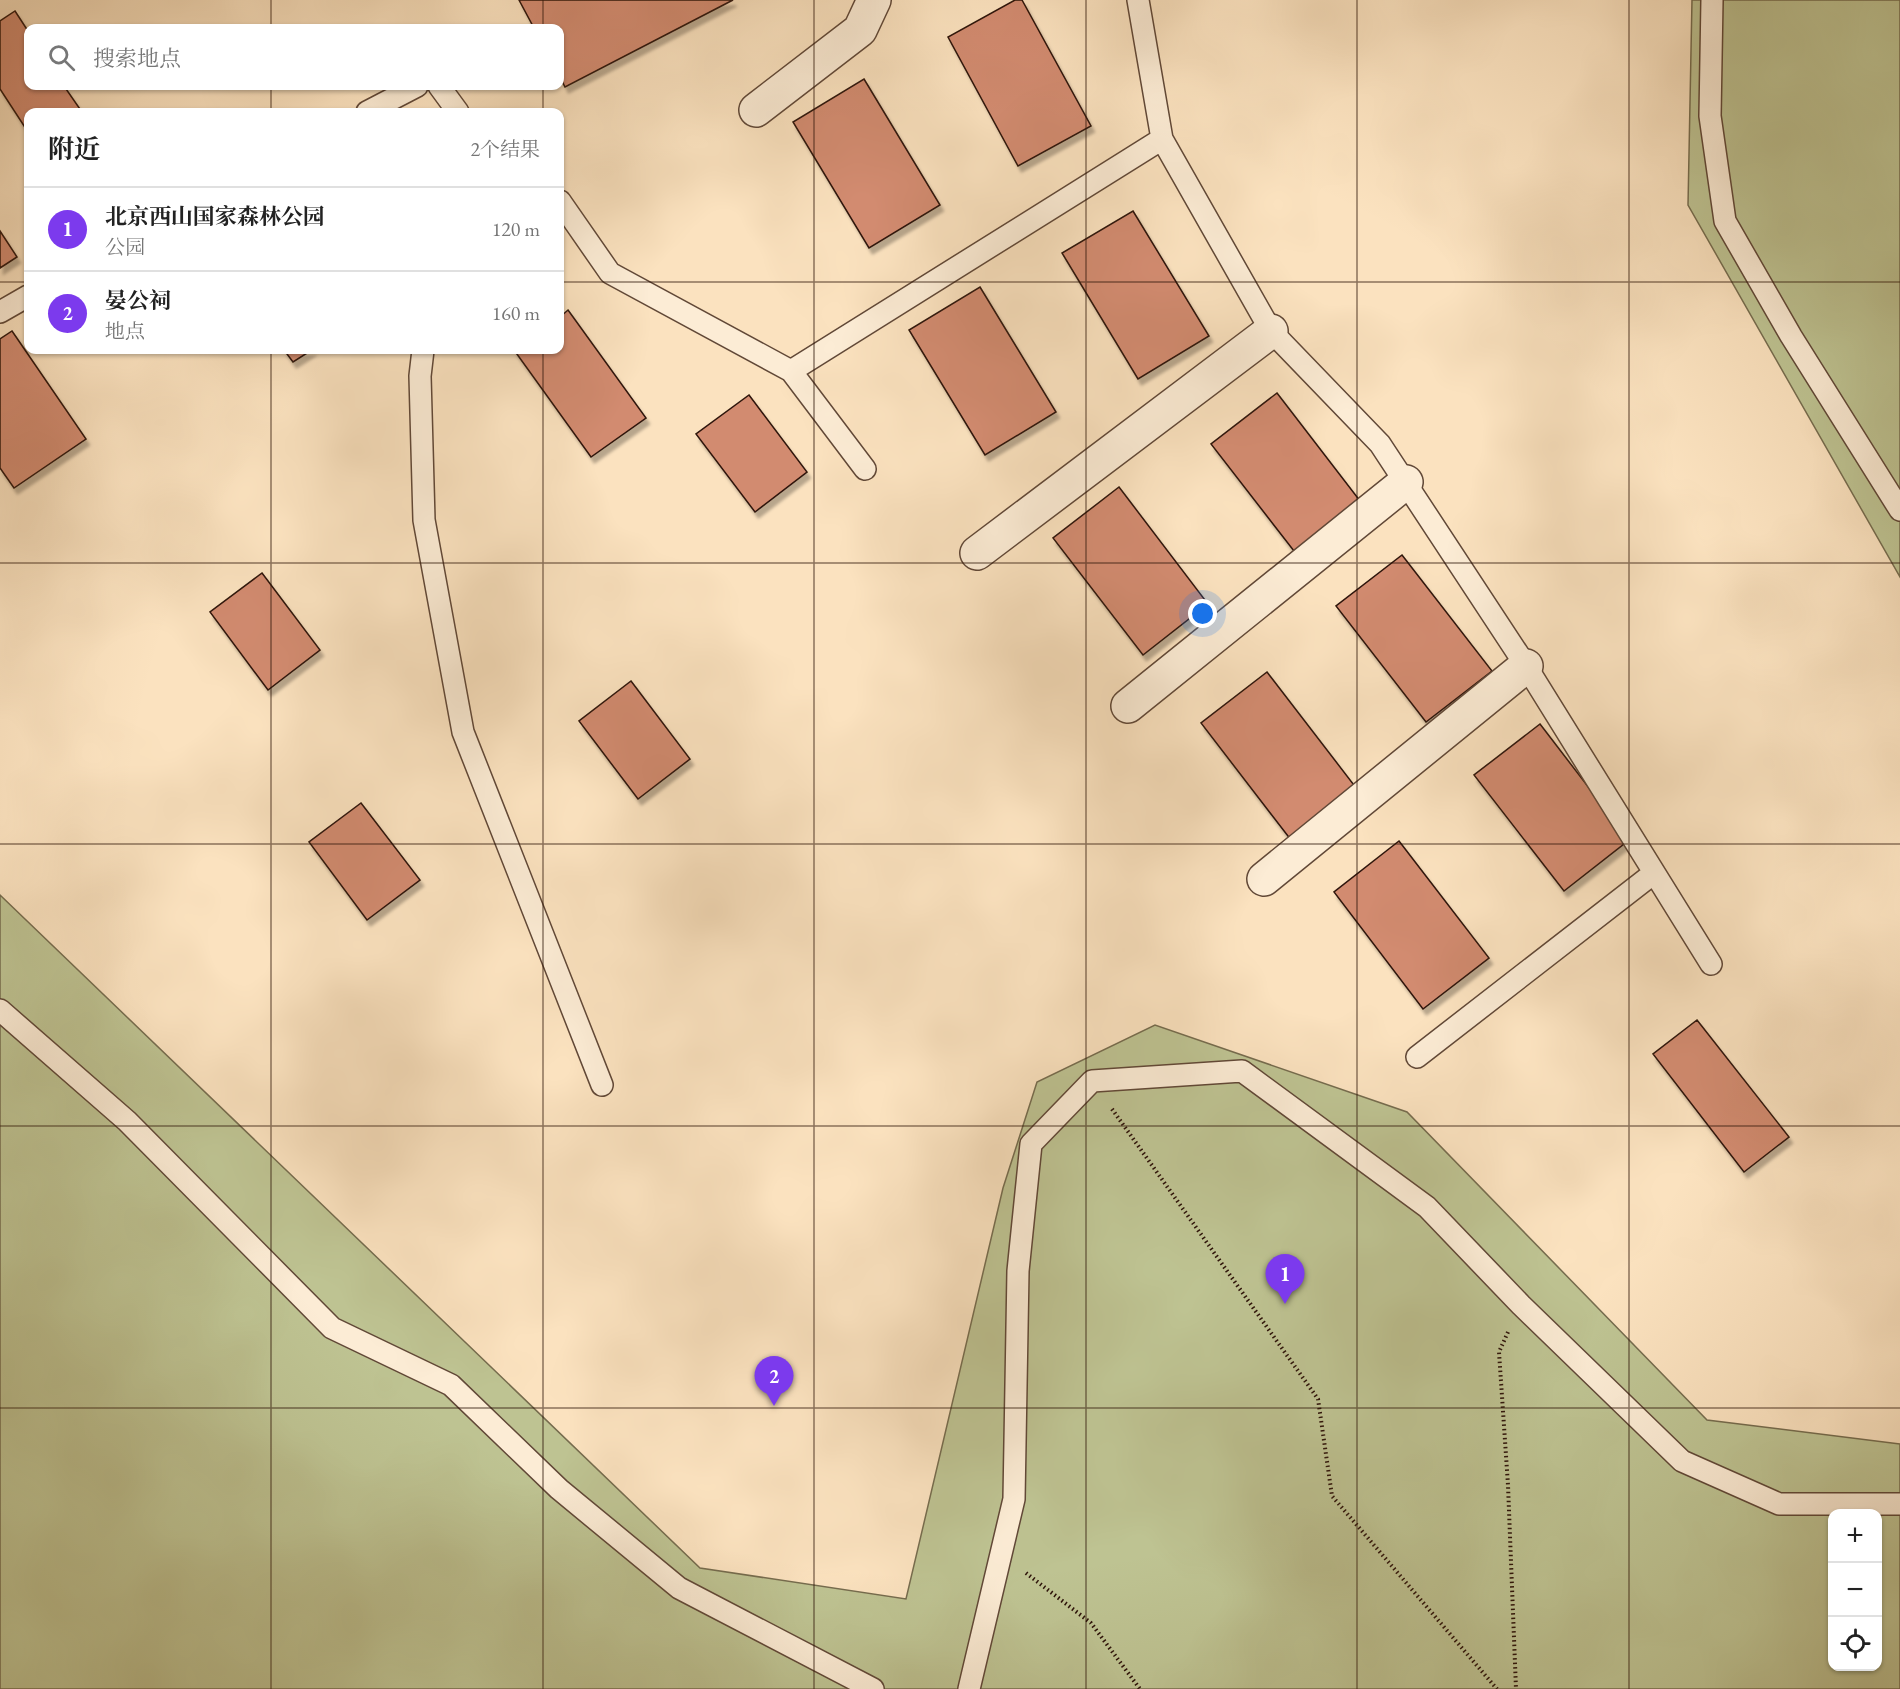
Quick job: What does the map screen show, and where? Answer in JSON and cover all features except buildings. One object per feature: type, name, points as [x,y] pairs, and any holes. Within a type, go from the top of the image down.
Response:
[{"type":"street","points":[[756,110],[860,30],[874,0]]},
{"type":"street","points":[[977,553],[1271,331]]},
{"type":"street","points":[[1128,706],[1406,482]]},
{"type":"street","points":[[1264,879],[1526,666]]},
{"type":"lane","points":[[1138,0],[1162,139],[1271,331],[1380,444],[1526,666],[1711,964]]},
{"type":"lane","points":[[1712,0],[1710,116],[1725,221],[1791,336],[1900,510]]},
{"type":"lane","points":[[375,108],[409,90]]},
{"type":"lane","points":[[442,90],[456,108]]},
{"type":"lane","points":[[791,371],[1162,139]]},
{"type":"lane","points":[[564,207],[610,273],[791,371],[865,470]]},
{"type":"lane","points":[[0,312],[24,298]]},
{"type":"lane","points":[[423,354],[420,376],[424,520],[463,732],[602,1085]]},
{"type":"lane","points":[[1417,1057],[1654,873]]},
{"type":"lane","points":[[0,1010],[127,1121],[332,1328],[451,1384],[559,1489],[678,1588],[873,1689]]},
{"type":"lane","points":[[969,1689],[1014,1499],[1017,1271],[1031,1144],[1092,1081],[1242,1071],[1427,1207],[1521,1305],[1682,1461],[1779,1504],[1900,1504]]},
{"type":"path","points":[[1092,1081],[1318,1399],[1332,1496],[1497,1689]]},
{"type":"path","points":[[1516,1689],[1508,1485],[1499,1352],[1521,1305]]},
{"type":"path","points":[[1001,1554],[1091,1623],[1140,1689]]},
{"type":"green space","points":[[1692,0],[1900,0],[1900,577],[1688,205]]},
{"type":"green space","points":[[0,895],[700,1568],[906,1599],[1003,1188],[1037,1082],[1155,1025],[1407,1112],[1707,1420],[1900,1444],[1900,1689],[0,1689]]},
{"type":"place","name":"北京西山国家森林公园","points":[[1285,1304]]},
{"type":"place","name":"晏公祠","points":[[774,1406]]}]
